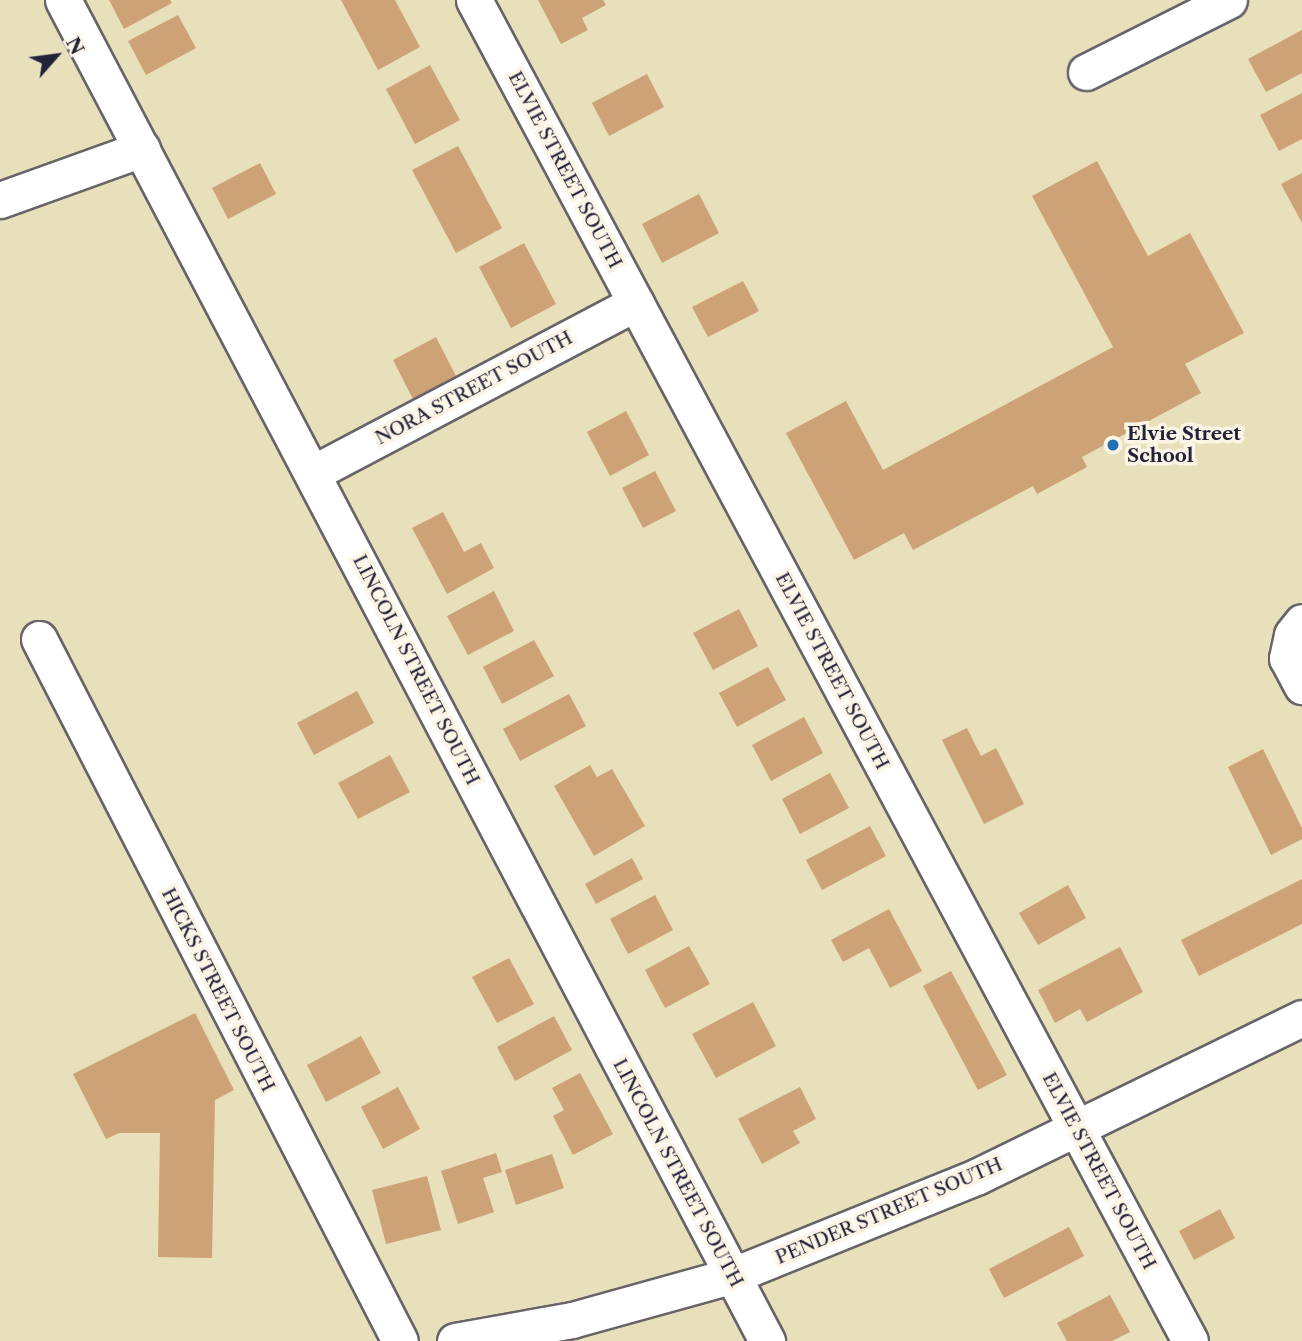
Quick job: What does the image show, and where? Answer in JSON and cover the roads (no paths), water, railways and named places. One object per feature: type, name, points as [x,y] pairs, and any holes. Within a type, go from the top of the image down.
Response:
[{"type":"street","name":"LINCOLN STREET SOUTH","points":[[63,0],[767,1341]]},
{"type":"street","name":"ELVIE STREET SOUTH","points":[[474,0],[1190,1341]]},
{"type":"street","points":[[1086,72],[1229,0]]},
{"type":"street","points":[[0,200],[142,149]]},
{"type":"street","name":"NORA STREET SOUTH","points":[[313,473],[636,303]]},
{"type":"street","points":[[1297,628],[1287,658],[1302,686]]},
{"type":"street","name":"HICKS STREET SOUTH","points":[[39,639],[400,1341]]},
{"type":"street","name":"PENDER STREET SOUTH","points":[[455,1341],[572,1320],[731,1276],[901,1210],[1302,1018]]},
{"type":"place","name":"Elvie Street School","points":[[1113,445]]}]
